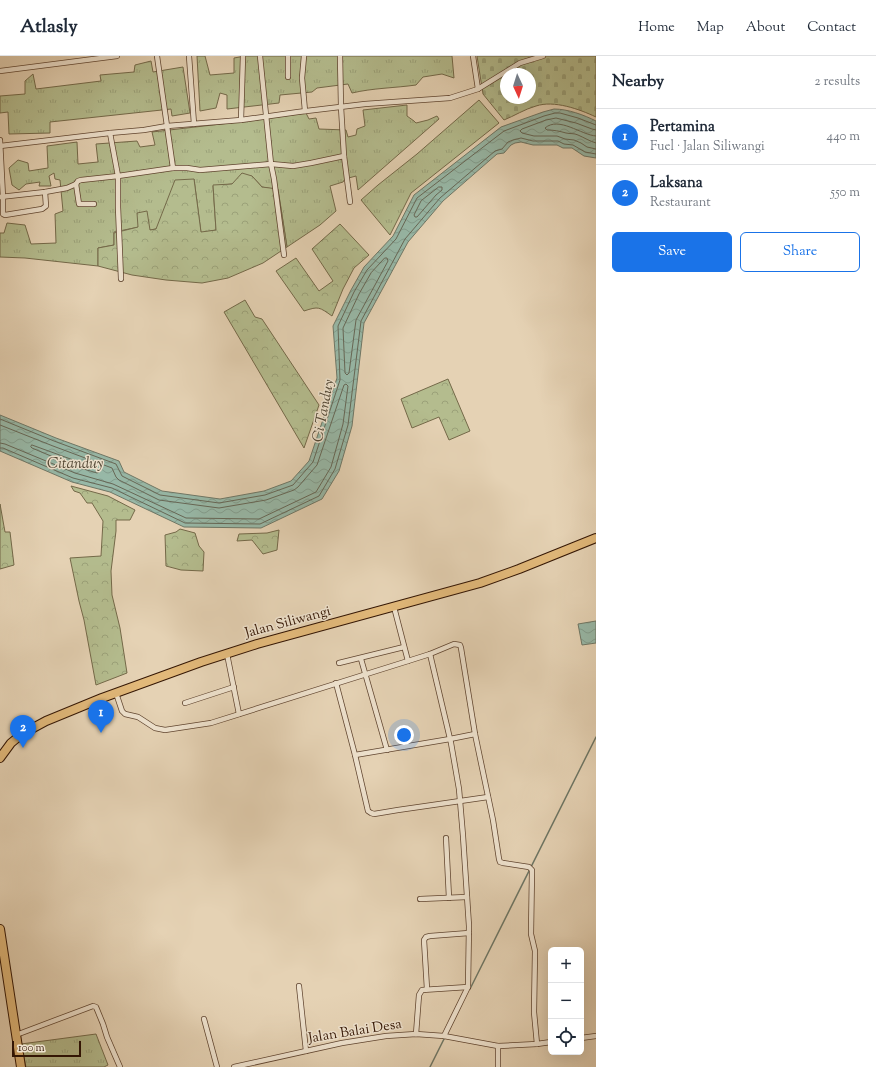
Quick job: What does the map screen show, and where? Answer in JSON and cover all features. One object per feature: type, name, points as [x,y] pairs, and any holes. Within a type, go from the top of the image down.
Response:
[{"type":"highway","name":"Jalan Siliwangi","points":[[0,758],[11,743],[22,734],[46,721],[91,702],[201,662],[257,644],[480,583],[596,538]]},
{"type":"highway","points":[[0,929],[20,1067]]},
{"type":"street","points":[[0,71],[117,56]]},
{"type":"street","points":[[157,56],[173,168]]},
{"type":"street","points":[[189,56],[194,124]]},
{"type":"street","points":[[241,120],[243,56]]},
{"type":"street","points":[[260,56],[271,164],[284,255]]},
{"type":"street","points":[[288,56],[288,77]]},
{"type":"street","points":[[304,56],[302,78],[305,111]]},
{"type":"street","points":[[340,56],[344,156],[350,202]]},
{"type":"street","points":[[473,56],[478,89]]},
{"type":"street","points":[[0,146],[144,130],[167,126],[241,120],[365,104],[450,98],[478,89],[520,63],[543,56]]},
{"type":"street","points":[[110,133],[118,176],[121,279]]},
{"type":"street","points":[[0,140],[2,214],[5,215],[42,209],[46,206],[45,192]]},
{"type":"street","points":[[2,197],[67,188],[81,180],[173,168],[200,170],[271,164],[293,166],[344,156]]},
{"type":"street","points":[[76,184],[79,204],[94,204]]},
{"type":"street","points":[[394,607],[408,661]]},
{"type":"street","points":[[116,693],[124,714],[138,717],[155,728],[165,730],[211,723],[430,654],[454,644],[460,646],[499,859],[503,864],[530,868],[531,928],[535,951],[534,1012],[537,1044]]},
{"type":"street","points":[[339,663],[404,647]]},
{"type":"street","points":[[227,654],[240,714]]},
{"type":"street","points":[[430,654],[450,739],[460,801],[469,933],[468,986],[445,1036]]},
{"type":"street","points":[[361,658],[387,750]]},
{"type":"street","points":[[336,683],[368,811],[374,814],[488,797]]},
{"type":"street","points":[[185,703],[234,687]]},
{"type":"street","points":[[355,755],[475,734]]},
{"type":"street","points":[[446,838],[448,898]]},
{"type":"street","points":[[420,899],[467,897]]},
{"type":"street","points":[[427,989],[424,940],[426,937],[469,933]]},
{"type":"street","points":[[299,986],[306,1051]]},
{"type":"street","points":[[416,1034],[419,995],[422,990],[468,986]]},
{"type":"street","points":[[16,1035],[93,1006],[96,1007],[120,1067]]},
{"type":"street","points":[[204,1018],[217,1067]]},
{"type":"street","name":"Jalan Balai Desa","points":[[234,1067],[342,1043],[386,1036],[416,1034],[445,1036],[498,1046],[548,1042]]},
{"type":"street","points":[[584,1038],[596,1036]]},
{"type":"street","points":[[498,1046],[498,1067]]},
{"type":"green space","points":[[197,56],[205,56],[210,75],[234,73],[234,58],[245,56],[452,56],[454,78],[442,74],[423,77],[416,85],[352,93],[348,84],[317,88],[312,92],[280,95],[279,103],[227,109],[227,95],[220,93],[216,108],[200,111]]},
{"type":"green space","points":[[477,56],[596,56],[596,117],[566,106],[543,104],[532,107],[504,120],[483,94]]},
{"type":"green space","points":[[151,61],[153,72],[183,67],[190,113],[172,116],[171,109],[50,122],[50,133],[9,134],[8,112],[0,113],[0,96],[25,94],[25,81],[33,74],[36,89],[101,81],[100,75],[134,72],[135,65]]},
{"type":"green space","points":[[479,100],[499,123],[411,193],[390,235],[361,200]]},
{"type":"green space","points":[[407,105],[407,116],[416,123],[437,116],[439,119],[358,190],[356,176],[330,186],[336,211],[320,225],[287,247],[278,190],[262,187],[252,176],[232,184],[213,186],[216,230],[201,233],[194,179],[156,229],[150,230],[139,227],[114,232],[114,245],[98,248],[98,266],[25,258],[0,257],[0,233],[4,233],[7,223],[25,225],[31,244],[56,243],[55,214],[63,211],[60,180],[55,179],[54,173],[49,176],[51,186],[39,186],[40,182],[26,184],[19,190],[12,185],[9,168],[18,160],[28,163],[29,171],[48,168],[47,146],[77,142],[78,164],[98,162],[96,144],[137,141],[140,147],[155,145],[152,132],[306,113],[309,119],[316,118],[319,129],[346,130],[348,137],[356,135],[357,129],[365,126],[363,110]]},
{"type":"green space","points":[[242,173],[252,176],[262,187],[278,189],[287,247],[263,263],[228,278],[202,283],[132,275],[98,266],[98,248],[114,245],[114,233],[138,227],[137,213],[147,211],[150,230],[156,229],[175,180],[194,179],[201,232],[216,230],[213,185],[232,184]]},
{"type":"green space","points":[[340,224],[369,255],[354,268],[343,289],[332,316],[319,308],[304,311],[276,271],[296,258],[319,291],[333,281],[312,249]]},
{"type":"green space","points":[[245,300],[255,317],[262,319],[319,405],[304,448],[224,312]]},
{"type":"green space","points":[[448,379],[470,431],[449,440],[439,417],[412,428],[401,399]]},
{"type":"green space","points":[[71,486],[108,496],[135,510],[130,520],[116,520],[111,571],[112,595],[120,628],[127,673],[96,685],[84,620],[70,558],[101,556],[103,521],[92,503],[87,503],[80,493],[74,491]]},
{"type":"green space","points":[[0,504],[5,532],[10,532],[14,565],[0,569]]},
{"type":"green space","points":[[180,529],[195,533],[199,546],[204,552],[203,571],[181,570],[166,566],[165,535],[176,532]]},
{"type":"green space","points":[[279,530],[277,550],[263,554],[252,540],[237,541],[239,534],[267,533]]},
{"type":"green space","points":[[96,1034],[108,1065],[104,1067],[26,1067],[21,1044]]},
{"type":"water","name":"Citanduy","points":[[554,109],[576,113],[596,121],[596,158],[584,156],[572,148],[563,148],[557,145],[533,145],[521,142],[515,143],[511,145],[504,153],[497,154],[443,201],[408,242],[364,323],[352,426],[339,471],[322,499],[261,528],[184,527],[110,492],[72,482],[0,451],[0,415],[56,438],[119,461],[124,472],[162,491],[220,499],[264,491],[291,481],[309,461],[337,378],[333,326],[364,267],[393,236],[414,195],[501,127]]},
{"type":"water","points":[[596,621],[596,643],[582,645],[578,624]]},
{"type":"waterway","points":[[470,989],[596,737]]},
{"type":"waterway","points":[[430,1067],[445,1037]]},
{"type":"place","name":"Pertamina","points":[[101,733]]},
{"type":"place","name":"Laksana","points":[[23,748]]},
{"type":"water label","name":"Ci Tanduy","points":[[324,411]]}]
